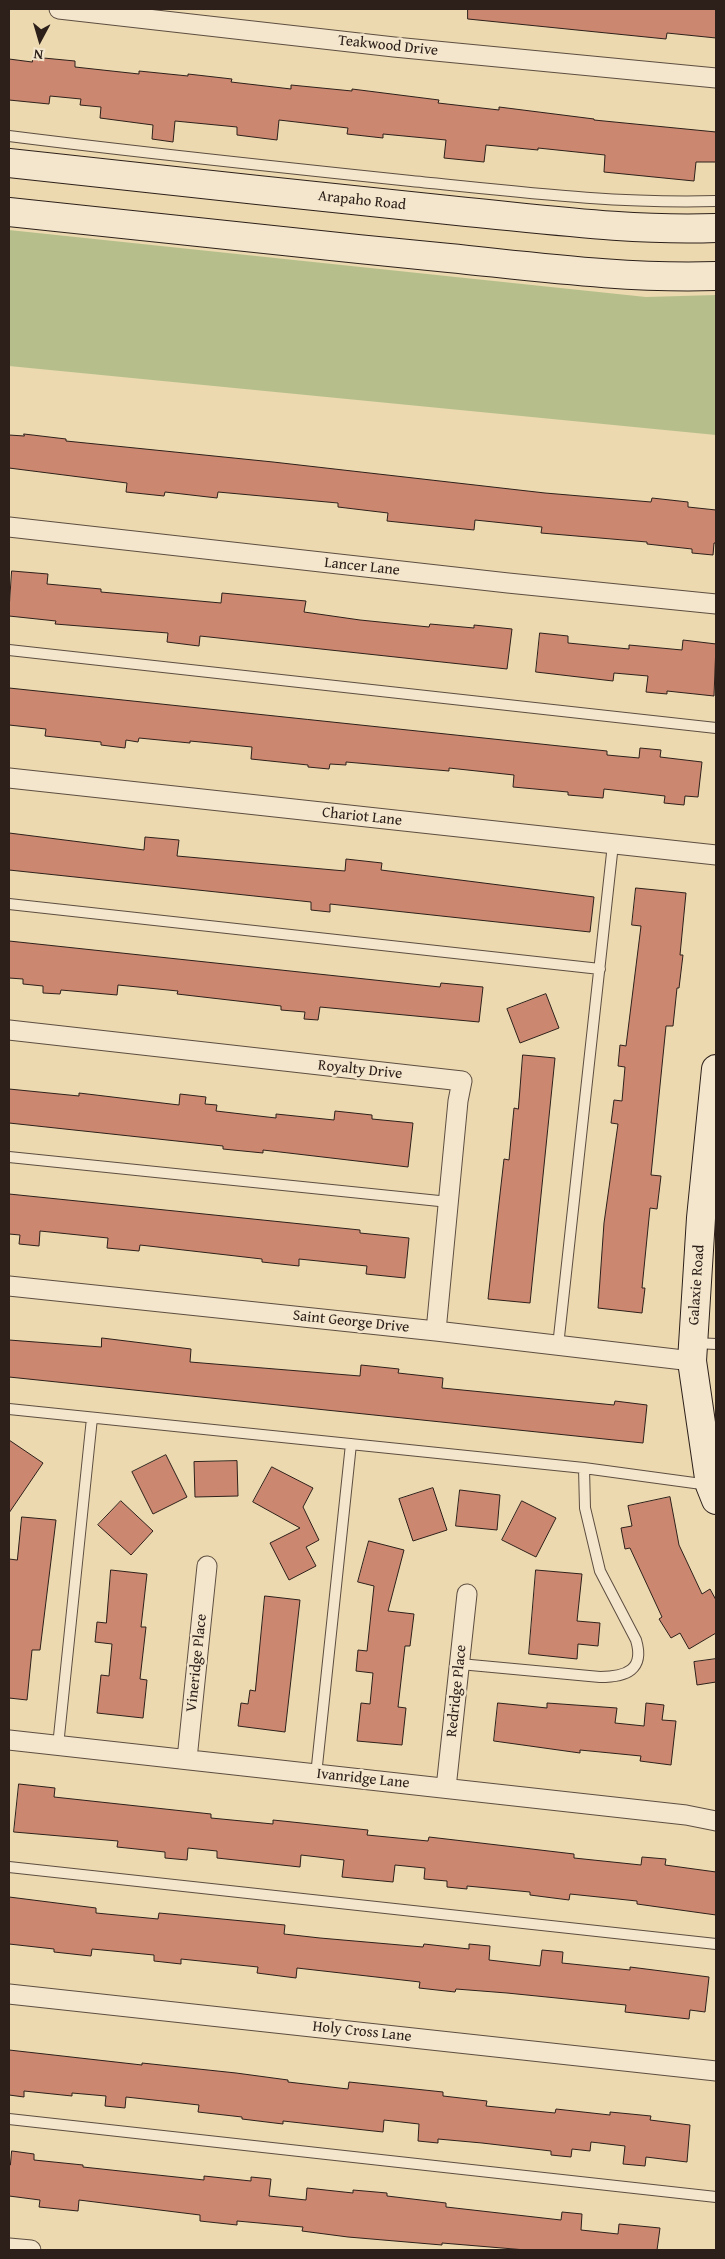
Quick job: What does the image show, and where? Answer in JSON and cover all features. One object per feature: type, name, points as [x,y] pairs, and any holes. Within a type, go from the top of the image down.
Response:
[{"type":"main road","name":"Arapaho Road","points":[[9,163],[379,203],[620,226],[679,230],[716,228]]},
{"type":"main road","points":[[9,212],[618,275],[716,276]]},
{"type":"main road","name":"Galaxie Road","points":[[713,1493],[701,1349],[716,1069]]},
{"type":"street","name":"Teakwood Drive","points":[[59,9],[394,47],[716,78]]},
{"type":"street","name":"Lancer Lane","points":[[9,527],[508,583],[716,604]]},
{"type":"street","name":"Chariot Lane","points":[[9,778],[716,855]]},
{"type":"street","name":"Royalty Drive","points":[[9,1030],[462,1081],[458,1101],[450,1202],[436,1331]]},
{"type":"street","name":"Saint George Drive","points":[[9,1286],[436,1331],[558,1346],[701,1349]]},
{"type":"street","name":"Vineridge Place","points":[[187,1760],[207,1566]]},
{"type":"street","name":"Redridge Place","points":[[446,1788],[467,1594]]},
{"type":"street","name":"Ivanridge Lane","points":[[9,1740],[686,1815],[716,1821]]},
{"type":"street","name":"Holy Cross Lane","points":[[9,1994],[716,2071]]},
{"type":"street","points":[[9,2248],[31,2250]]},
{"type":"lane","points":[[9,136],[557,196],[667,202],[716,201]]},
{"type":"lane","points":[[9,650],[716,728]]},
{"type":"lane","points":[[558,1346],[613,844]]},
{"type":"lane","points":[[9,904],[600,969]]},
{"type":"lane","points":[[9,1156],[450,1202]]},
{"type":"lane","points":[[9,1409],[584,1468],[713,1493]]},
{"type":"lane","points":[[58,1746],[92,1418]]},
{"type":"lane","points":[[316,1775],[351,1444]]},
{"type":"lane","points":[[460,1664],[615,1677],[629,1672],[637,1663],[639,1652],[636,1640],[600,1571],[585,1508],[584,1468]]},
{"type":"lane","points":[[9,1867],[716,1944]]},
{"type":"lane","points":[[9,2118],[716,2197]]},
{"type":"green space","points":[[9,230],[646,297],[716,295],[716,435],[9,366]]},
{"type":"building","points":[[468,9],[716,9],[716,38],[667,33],[666,39],[468,19]]},
{"type":"building","points":[[33,57],[75,61],[75,67],[139,74],[139,71],[188,76],[188,74],[232,79],[231,82],[291,89],[291,85],[352,91],[352,89],[439,100],[438,103],[499,110],[499,107],[594,120],[716,132],[716,162],[696,162],[694,181],[604,172],[605,155],[538,148],[538,150],[486,145],[484,162],[444,158],[446,140],[383,134],[383,138],[347,134],[348,128],[279,120],[277,140],[237,135],[237,127],[175,121],[173,142],[152,139],[153,125],[100,118],[101,107],[80,105],[81,99],[50,96],[49,104],[9,100],[9,59],[32,62]]},
{"type":"building","points":[[24,434],[66,439],[66,441],[545,493],[651,502],[652,498],[688,502],[688,507],[716,510],[716,543],[714,543],[713,555],[692,553],[692,549],[647,544],[647,542],[541,533],[542,527],[475,520],[474,530],[387,521],[388,513],[338,507],[338,503],[218,492],[217,498],[165,492],[164,496],[126,492],[127,483],[9,468],[9,435],[24,436]]},
{"type":"building","points":[[12,571],[48,574],[47,584],[101,589],[101,592],[221,603],[222,593],[306,601],[304,612],[360,620],[429,627],[430,624],[474,628],[474,625],[512,629],[507,669],[200,636],[199,646],[167,642],[168,633],[55,624],[56,621],[9,616]]},
{"type":"building","points":[[540,633],[568,636],[568,643],[629,649],[629,645],[682,650],[683,640],[716,644],[714,696],[667,691],[667,694],[646,692],[648,676],[614,673],[613,681],[536,672]]},
{"type":"building","points":[[9,688],[607,751],[607,755],[639,758],[640,748],[661,750],[660,757],[702,762],[698,797],[685,796],[684,805],[664,803],[665,796],[604,789],[603,798],[568,795],[568,792],[513,787],[514,775],[449,768],[449,771],[346,762],[346,765],[330,764],[329,769],[308,767],[308,765],[251,759],[252,747],[190,741],[190,743],[139,738],[138,742],[126,740],[125,748],[101,745],[101,742],[45,736],[46,729],[9,725]]},
{"type":"building","points":[[9,833],[144,850],[145,837],[179,840],[177,856],[345,871],[346,859],[382,863],[381,870],[594,897],[590,932],[330,904],[330,912],[311,910],[311,902],[9,870]]},
{"type":"building","points":[[636,888],[686,893],[680,955],[683,955],[679,988],[677,988],[673,1026],[666,1026],[651,1175],[661,1176],[657,1209],[650,1208],[642,1288],[645,1288],[642,1313],[598,1308],[604,1223],[618,1124],[611,1123],[614,1100],[622,1101],[625,1067],[618,1066],[620,1045],[626,1046],[641,926],[632,925]]},
{"type":"building","points":[[9,941],[440,987],[441,983],[483,987],[479,1022],[320,1007],[318,1020],[304,1019],[305,1012],[281,1010],[281,1006],[177,994],[178,991],[118,985],[117,995],[61,990],[60,994],[43,993],[43,986],[23,984],[23,979],[9,978]]},
{"type":"building","points":[[546,994],[559,1028],[520,1043],[507,1009]]},
{"type":"building","points":[[523,1055],[555,1058],[530,1303],[488,1299],[504,1159],[509,1160],[514,1108],[518,1109]]},
{"type":"building","points":[[9,1089],[79,1096],[79,1093],[179,1105],[180,1094],[206,1097],[205,1104],[217,1105],[216,1111],[276,1118],[276,1114],[334,1120],[335,1111],[372,1115],[372,1119],[413,1123],[408,1167],[263,1150],[263,1153],[223,1149],[223,1146],[9,1123]]},
{"type":"building","points":[[9,1194],[360,1230],[360,1233],[409,1238],[405,1278],[366,1274],[367,1266],[299,1259],[299,1266],[262,1262],[262,1259],[140,1245],[139,1251],[107,1248],[108,1238],[40,1231],[39,1246],[19,1244],[20,1235],[9,1234]]},
{"type":"building","points":[[102,1338],[191,1349],[190,1362],[360,1376],[361,1365],[399,1369],[398,1373],[443,1378],[442,1388],[614,1405],[615,1401],[647,1405],[643,1443],[9,1377],[9,1340],[101,1347]]},
{"type":"building","points":[[9,1440],[43,1463],[9,1513]]},
{"type":"building","points":[[166,1455],[187,1497],[153,1514],[132,1472]]},
{"type":"building","points":[[237,1461],[238,1496],[195,1497],[194,1462]]},
{"type":"building","points":[[272,1467],[313,1488],[303,1507],[319,1540],[306,1547],[316,1566],[289,1580],[270,1543],[300,1528],[253,1502]]},
{"type":"building","points":[[433,1488],[447,1530],[413,1541],[399,1499]]},
{"type":"building","points":[[460,1490],[500,1495],[497,1530],[456,1526]]},
{"type":"building","points":[[670,1497],[679,1545],[702,1594],[710,1589],[716,1600],[716,1633],[689,1649],[680,1633],[671,1638],[659,1619],[662,1617],[630,1548],[625,1549],[621,1528],[632,1526],[628,1506]]},
{"type":"building","points":[[121,1501],[153,1531],[131,1555],[98,1525]]},
{"type":"building","points":[[522,1501],[556,1518],[536,1557],[502,1540]]},
{"type":"building","points":[[22,1517],[56,1520],[40,1650],[32,1650],[27,1700],[9,1698],[9,1559],[17,1560]]},
{"type":"building","points":[[369,1541],[404,1550],[388,1611],[414,1614],[410,1646],[405,1646],[398,1707],[406,1708],[402,1745],[357,1741],[361,1703],[370,1704],[373,1673],[356,1671],[358,1650],[367,1651],[374,1586],[358,1582]]},
{"type":"building","points":[[111,1570],[147,1574],[141,1627],[146,1627],[140,1679],[147,1680],[143,1718],[97,1713],[101,1675],[109,1676],[112,1644],[95,1642],[97,1622],[106,1623]]},
{"type":"building","points":[[536,1570],[582,1574],[577,1621],[600,1623],[598,1646],[578,1644],[577,1659],[529,1654]]},
{"type":"building","points":[[265,1596],[300,1600],[285,1732],[238,1726],[241,1703],[248,1704],[250,1690],[255,1691]]},
{"type":"building","points":[[716,1659],[716,1682],[697,1685],[694,1662]]},
{"type":"building","points":[[498,1703],[547,1708],[547,1703],[617,1708],[615,1723],[644,1726],[646,1703],[664,1705],[662,1720],[676,1721],[671,1765],[640,1761],[641,1756],[580,1750],[580,1753],[494,1741]]},
{"type":"building","points":[[19,1784],[55,1788],[54,1797],[211,1814],[211,1818],[273,1824],[273,1820],[368,1830],[367,1835],[428,1841],[429,1837],[574,1854],[574,1858],[641,1865],[642,1857],[666,1859],[665,1865],[716,1872],[716,1915],[637,1904],[637,1901],[570,1894],[569,1900],[530,1895],[530,1892],[467,1886],[467,1889],[447,1887],[447,1881],[424,1879],[425,1868],[395,1865],[393,1882],[342,1877],[344,1860],[301,1855],[300,1867],[217,1858],[217,1851],[188,1848],[187,1860],[165,1858],[165,1852],[117,1847],[118,1841],[14,1832]]},
{"type":"building","points":[[9,1897],[96,1908],[96,1913],[158,1919],[159,1913],[285,1925],[284,1934],[320,1938],[423,1947],[424,1944],[469,1949],[469,1944],[490,1946],[489,1960],[540,1966],[542,1950],[563,1952],[562,1963],[630,1970],[630,1967],[709,1977],[705,2012],[690,2010],[689,2019],[625,2012],[626,2005],[507,1993],[456,1989],[455,1992],[419,1988],[420,1982],[297,1968],[296,1978],[257,1973],[258,1967],[181,1959],[181,1964],[154,1961],[154,1955],[92,1949],[91,1956],[54,1952],[54,1949],[9,1944]]},
{"type":"building","points":[[9,2050],[142,2065],[142,2063],[236,2073],[288,2080],[288,2082],[348,2089],[349,2082],[443,2092],[443,2096],[487,2101],[486,2106],[555,2113],[556,2109],[610,2115],[610,2112],[651,2116],[650,2120],[690,2125],[687,2162],[646,2157],[645,2166],[623,2164],[625,2146],[591,2142],[590,2151],[572,2149],[571,2157],[551,2155],[551,2151],[482,2143],[438,2139],[438,2143],[418,2141],[419,2124],[384,2120],[383,2132],[283,2121],[283,2124],[242,2119],[242,2117],[198,2112],[199,2105],[126,2097],[125,2108],[105,2106],[106,2096],[72,2093],[72,2096],[24,2091],[24,2097],[9,2095]]},
{"type":"building","points":[[12,2151],[34,2154],[34,2160],[83,2165],[83,2167],[204,2180],[204,2176],[251,2181],[251,2177],[271,2179],[269,2196],[306,2200],[307,2188],[353,2193],[353,2190],[387,2193],[387,2196],[446,2203],[446,2207],[561,2220],[562,2212],[582,2214],[581,2230],[618,2234],[619,2224],[660,2228],[657,2250],[526,2250],[348,2237],[302,2231],[303,2227],[237,2221],[237,2225],[200,2221],[200,2215],[79,2200],[78,2211],[39,2207],[40,2200],[9,2196],[9,2165]]}]
